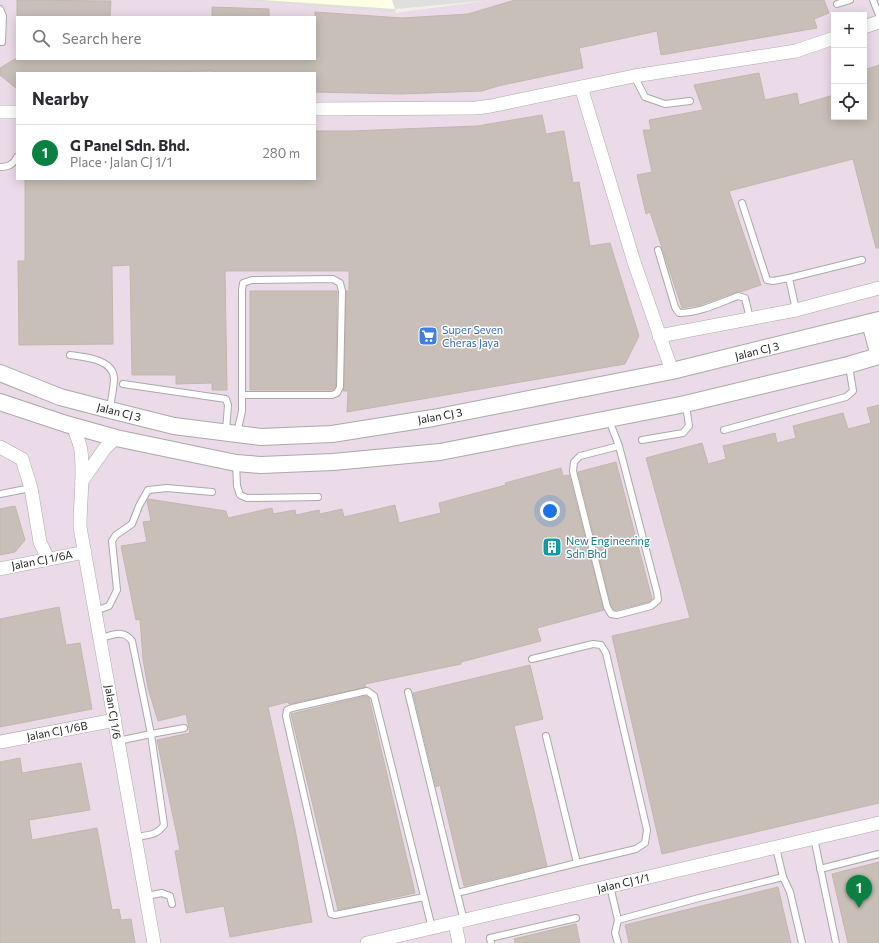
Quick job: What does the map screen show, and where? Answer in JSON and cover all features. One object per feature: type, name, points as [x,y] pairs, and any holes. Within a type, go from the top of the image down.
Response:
[{"type":"street","points":[[867,26],[879,22]]},
{"type":"street","points":[[316,109],[476,108],[491,106],[634,76],[796,51],[831,39]]},
{"type":"street","points":[[581,87],[634,262],[672,371]]},
{"type":"street","points":[[0,112],[16,112]]},
{"type":"street","points":[[659,336],[796,310],[879,288]]},
{"type":"street","points":[[0,402],[73,426],[116,438],[236,463],[261,464],[333,462],[440,452],[685,404],[848,365],[879,356],[875,321]]},
{"type":"street","name":"Jalan CJ 3","points":[[0,373],[60,396],[174,426],[262,437],[332,434],[433,418],[672,371],[875,321]]},
{"type":"street","name":"Jalan CJ 1/6","points":[[73,426],[81,449],[82,481],[80,498],[80,527],[154,943]]},
{"type":"street","name":"Jalan CJ 1/6","points":[[82,481],[105,448],[116,438]]},
{"type":"street","points":[[0,447],[22,460],[31,488],[40,542],[48,559]]},
{"type":"street","name":"Jalan CJ 1/6A","points":[[0,569],[85,552]]},
{"type":"street","name":"Jalan CJ 1/6B","points":[[0,742],[115,720]]},
{"type":"street","name":"Jalan CJ 1/1","points":[[367,943],[879,823]]},
{"type":"street","points":[[459,922],[459,943]]},
{"type":"lane","points":[[837,4],[850,0]]},
{"type":"lane","points":[[873,0],[879,15]]},
{"type":"lane","points":[[0,9],[3,16],[2,42]]},
{"type":"lane","points":[[634,76],[645,97],[665,104],[690,101]]},
{"type":"lane","points":[[0,167],[7,167],[16,159]]},
{"type":"lane","points":[[742,203],[767,280],[773,281],[789,278],[862,260]]},
{"type":"lane","points":[[658,250],[675,307],[679,313],[697,311],[738,296],[745,298],[750,319]]},
{"type":"lane","points":[[789,278],[796,310]]},
{"type":"lane","points":[[231,434],[242,411],[242,395],[242,290],[244,283],[252,280],[334,279],[340,283],[342,291],[340,387],[337,393],[332,395],[242,395]]},
{"type":"lane","points":[[70,355],[99,360],[109,368],[114,376],[110,410]]},
{"type":"lane","points":[[724,430],[846,397],[853,391],[848,365]]},
{"type":"lane","points":[[123,384],[226,400],[231,434]]},
{"type":"lane","points":[[642,440],[683,433],[687,430],[689,426],[685,404]]},
{"type":"lane","points":[[608,418],[619,446],[658,592],[658,600],[651,606],[617,615],[611,614],[607,606],[573,470],[574,462],[580,456],[619,446]]},
{"type":"lane","points":[[236,463],[237,486],[240,495],[247,498],[318,497]]},
{"type":"lane","points":[[0,494],[31,488]]},
{"type":"lane","points":[[95,611],[109,606],[117,590],[112,541],[116,535],[132,524],[139,506],[148,490],[167,488],[212,492]]},
{"type":"lane","points":[[100,638],[121,634],[127,635],[132,641],[151,734],[164,825],[159,832],[135,837]]},
{"type":"lane","points":[[457,893],[636,849],[644,843],[647,830],[606,653],[601,645],[593,644],[532,658]]},
{"type":"lane","points":[[424,897],[335,915],[331,914],[286,716],[287,710],[367,691],[374,696],[432,928]]},
{"type":"lane","points":[[408,692],[457,893],[459,922]]},
{"type":"lane","points":[[118,741],[184,728]]},
{"type":"lane","points":[[546,736],[577,863]]},
{"type":"lane","points":[[814,838],[836,943]]},
{"type":"lane","points":[[776,848],[783,877],[790,892],[802,943]]},
{"type":"lane","points":[[820,869],[879,854]]},
{"type":"lane","points":[[618,920],[783,877]]},
{"type":"lane","points":[[610,886],[618,920],[615,932],[618,943]]},
{"type":"lane","points":[[146,896],[162,893],[170,896],[172,904]]},
{"type":"lane","points":[[491,943],[490,938],[576,918]]},
{"type":"shaded area","points":[[0,0],[231,0],[395,13],[492,0],[879,0],[879,943],[0,943]]},
{"type":"shaded area","points":[[231,0],[492,0],[396,9],[395,13]]},
{"type":"shaded area","points":[[263,0],[392,0],[395,9]]},
{"type":"building","points":[[17,0],[111,1],[110,16],[17,16]]},
{"type":"building","points":[[515,0],[824,0],[829,13],[814,19],[817,28],[661,55],[657,31],[579,48],[583,68],[498,86],[482,91],[401,94],[316,92],[316,72],[16,72],[16,88],[0,75],[0,68],[15,59],[316,60],[315,12],[402,18],[468,14]]},
{"type":"building","points":[[212,7],[269,9],[269,16],[212,16]]},
{"type":"building","points":[[879,65],[879,248],[876,248],[853,159],[729,191],[761,285],[700,305],[682,308],[650,212],[646,214],[637,175],[652,172],[643,130],[651,130],[649,120],[703,110],[694,85],[759,73],[765,100],[797,93],[799,105],[831,96],[831,120],[867,120],[867,69]]},
{"type":"building","points":[[542,115],[546,134],[564,131],[573,183],[579,182],[590,246],[610,243],[639,336],[625,364],[347,412],[348,391],[343,391],[346,291],[349,291],[349,271],[225,271],[227,390],[212,390],[212,383],[176,384],[176,375],[132,375],[130,265],[112,266],[113,344],[19,345],[18,261],[25,261],[25,180],[316,180],[316,131],[477,126]]},
{"type":"building","points":[[250,291],[337,291],[336,386],[334,389],[250,390]]},
{"type":"building","points":[[879,405],[879,803],[662,854],[612,636],[690,618],[646,458],[702,443],[708,464],[726,459],[723,446],[775,433],[777,443],[796,438],[793,426],[843,413],[848,429],[871,423],[867,408]]},
{"type":"building","points":[[616,462],[652,599],[649,602],[614,610],[611,605],[578,472]]},
{"type":"building","points":[[561,468],[563,476],[569,475],[604,610],[537,628],[541,641],[461,662],[461,664],[365,684],[366,687],[289,704],[288,702],[268,707],[295,829],[312,922],[230,937],[224,906],[186,913],[175,851],[180,850],[157,740],[190,733],[186,714],[158,721],[148,688],[143,659],[140,619],[136,620],[121,546],[147,542],[143,522],[151,521],[147,501],[148,499],[226,511],[228,518],[272,508],[273,514],[295,510],[296,515],[319,510],[320,514],[342,509],[344,517],[395,505],[399,523],[441,513],[439,503]]},
{"type":"building","points":[[15,506],[25,540],[15,552],[0,555],[0,509]]},
{"type":"building","points":[[59,607],[66,645],[80,643],[92,709],[0,727],[0,619]]},
{"type":"building","points":[[530,665],[543,719],[514,726],[547,866],[464,886],[440,785],[436,787],[413,693]]},
{"type":"building","points":[[366,696],[369,698],[415,893],[338,910],[291,714]]},
{"type":"building","points":[[20,758],[22,773],[81,763],[90,810],[29,820],[32,840],[97,828],[112,910],[119,909],[121,920],[131,919],[135,943],[0,943],[0,762]]},
{"type":"building","points":[[879,862],[879,943],[848,943],[832,874]]},
{"type":"building","points":[[778,887],[791,943],[629,943],[625,925]]},
{"type":"building","points":[[576,924],[580,943],[515,943],[514,939]]},
{"type":"place","name":"Super Seven Cheras Jaya","points":[[428,336]]},
{"type":"place","name":"New Engineering Sdn Bhd","points":[[552,547]]},
{"type":"place","name":"G Panel Sdn. Bhd.","points":[[859,908]]}]
